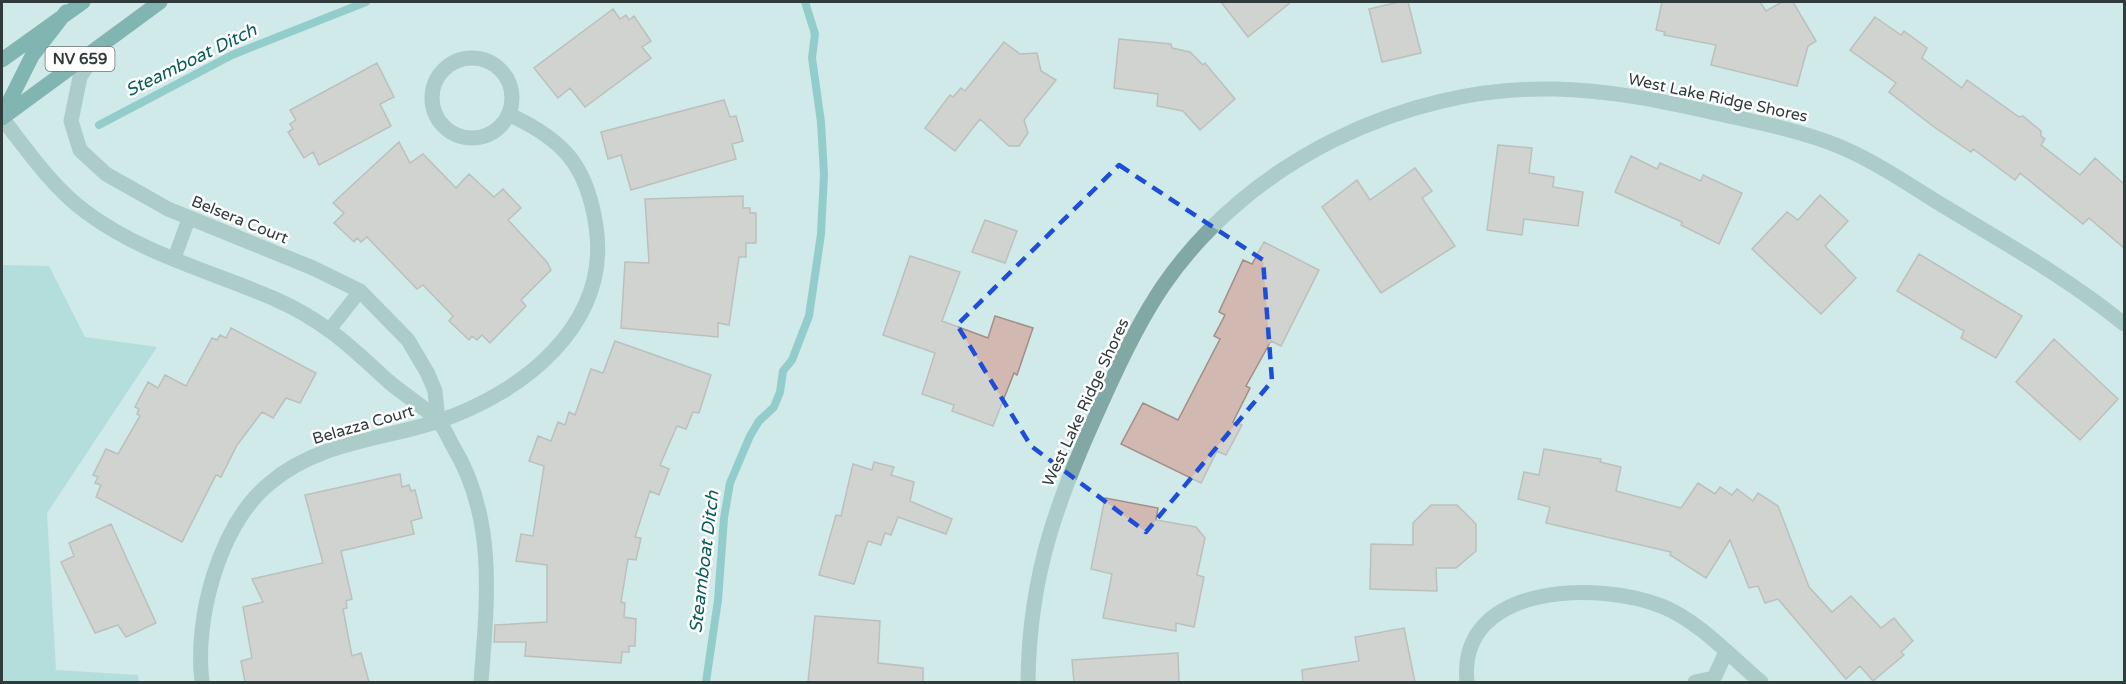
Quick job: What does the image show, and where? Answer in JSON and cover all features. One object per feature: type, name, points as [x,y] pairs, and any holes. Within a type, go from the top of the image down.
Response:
[{"type":"main road","name":"NV 659","points":[[2,60],[82,2]]},
{"type":"main road","name":"NV 659","points":[[2,118],[160,2]]},
{"type":"main road","points":[[2,118],[32,56],[66,12]]},
{"type":"street","name":"Belsera Court","points":[[104,42],[80,77],[71,121],[80,150],[106,174],[168,209],[312,268],[360,291],[413,348],[429,374],[435,391],[438,421]]},
{"type":"street","points":[[477,59],[496,66],[506,76],[512,88],[513,101],[510,115],[503,126],[486,136],[467,138],[454,135],[436,116],[432,104],[437,78],[457,61],[477,59]]},
{"type":"street","name":"West Lake Ridge Shores","points":[[1028,682],[1034,600],[1046,540],[1065,484],[1132,335],[1171,275],[1197,243],[1240,202],[1281,171],[1330,142],[1382,119],[1441,101],[1498,92],[1551,89],[1644,97],[1787,129],[1830,142],[1872,163],[2084,291],[2124,324]]},
{"type":"street","name":"Belazza Court","points":[[202,682],[200,665],[204,611],[219,560],[245,510],[268,484],[288,469],[320,453],[438,421],[492,398],[560,347],[577,323],[596,263],[597,231],[591,195],[573,161],[556,141],[536,127],[510,115]]},
{"type":"street","name":"Belsera Court","points":[[2,118],[53,183],[86,212],[130,238],[174,259],[277,300],[330,329],[354,348],[405,396],[438,421],[459,456],[477,497],[486,549],[488,592],[481,682]]},
{"type":"street","points":[[1467,682],[1466,671],[1470,649],[1482,627],[1497,613],[1525,601],[1562,593],[1599,591],[1632,596],[1665,608],[1695,626],[1761,682]]},
{"type":"street","points":[[1695,682],[1714,678],[1726,652]]},
{"type":"lane","points":[[174,259],[189,218]]},
{"type":"lane","points":[[330,329],[360,291]]},
{"type":"highlighted area","points":[[1119,165],[1263,260],[1272,381],[1146,532],[1031,446],[957,325]]},
{"type":"shaded area","points":[[2,265],[49,266],[85,337],[157,347],[47,513],[56,670],[138,675],[139,682],[2,682]]},
{"type":"building","points":[[1221,2],[1291,2],[1248,37]]},
{"type":"building","points":[[1408,2],[1421,53],[1382,62],[1369,9]]},
{"type":"building","points":[[1662,2],[1760,2],[1766,11],[1782,2],[1793,2],[1816,41],[1808,46],[1797,86],[1711,65],[1716,45],[1664,35],[1665,32],[1656,30]]},
{"type":"building","points":[[613,9],[620,19],[626,15],[629,20],[634,16],[651,41],[642,47],[651,58],[585,107],[570,88],[558,98],[534,68]]},
{"type":"building","points":[[1875,17],[1901,35],[1904,31],[1927,48],[1922,58],[1962,88],[1967,80],[2019,117],[2023,116],[2041,131],[2041,136],[2045,139],[2041,145],[2080,175],[2095,158],[2124,184],[2124,248],[2089,218],[2083,224],[2020,173],[2015,180],[1973,149],[1971,152],[1934,127],[1889,92],[1896,83],[1850,50]]},
{"type":"building","points":[[1119,39],[1171,44],[1172,48],[1190,52],[1203,65],[1205,63],[1235,99],[1200,130],[1183,111],[1157,106],[1158,94],[1114,88]]},
{"type":"building","points":[[1004,42],[1020,54],[1037,53],[1041,71],[1056,80],[1024,120],[1028,133],[1019,146],[1009,146],[980,119],[955,151],[925,128],[950,95],[953,97],[961,88],[965,91]]},
{"type":"building","points":[[377,63],[394,97],[380,104],[391,126],[319,165],[313,152],[304,158],[288,132],[293,129],[290,124],[296,120],[290,110]]},
{"type":"building","points":[[724,100],[730,117],[736,116],[743,141],[732,144],[736,159],[631,190],[621,155],[608,159],[601,132]]},
{"type":"building","points":[[399,142],[410,163],[423,154],[456,188],[469,174],[494,197],[503,189],[521,208],[508,220],[547,262],[551,270],[521,300],[526,306],[490,343],[482,335],[477,340],[472,336],[469,340],[449,321],[453,316],[423,285],[417,289],[367,237],[361,242],[357,238],[354,242],[334,223],[344,213],[333,203]]},
{"type":"building","points":[[1498,145],[1532,148],[1529,173],[1554,177],[1553,187],[1583,192],[1578,226],[1524,219],[1522,235],[1487,230]]},
{"type":"building","points":[[1631,156],[1657,169],[1660,163],[1701,181],[1703,175],[1742,193],[1719,244],[1681,225],[1682,222],[1615,192]]},
{"type":"building","points":[[1415,168],[1432,191],[1422,198],[1455,246],[1381,293],[1322,207],[1357,180],[1370,200]]},
{"type":"building","points":[[1820,195],[1848,221],[1825,246],[1856,278],[1821,314],[1752,249],[1787,212],[1798,220]]},
{"type":"building","points":[[743,196],[743,208],[750,208],[750,213],[756,213],[756,243],[746,243],[746,257],[739,257],[729,325],[718,323],[718,337],[621,328],[625,262],[649,263],[645,199]]},
{"type":"building","points":[[985,220],[1017,231],[1005,263],[972,252]]},
{"type":"building","points":[[1264,242],[1319,270],[1281,346],[1271,341],[1246,386],[1250,388],[1233,422],[1242,425],[1226,455],[1217,451],[1201,483],[1121,444],[1143,403],[1178,420],[1220,339],[1214,336],[1225,315],[1219,312],[1243,260],[1252,264]]},
{"type":"building","points":[[1919,254],[2022,316],[1996,358],[1961,338],[1964,331],[1897,291]]},
{"type":"building","points":[[910,256],[960,272],[942,321],[988,338],[995,316],[1033,328],[1017,375],[1014,373],[993,426],[952,411],[954,405],[922,394],[935,353],[883,335]]},
{"type":"building","points":[[231,328],[316,373],[300,403],[286,398],[273,418],[262,412],[237,445],[221,477],[216,475],[182,542],[96,497],[101,485],[95,483],[98,477],[93,475],[106,449],[118,454],[140,416],[137,414],[139,409],[135,407],[148,382],[158,388],[165,375],[186,386],[212,338],[217,340],[220,335],[226,338]]},
{"type":"building","points":[[2054,339],[2118,399],[2080,440],[2016,382]]},
{"type":"building","points":[[615,341],[711,375],[699,413],[693,412],[686,429],[677,426],[660,465],[669,469],[659,495],[650,491],[635,537],[641,538],[636,560],[628,559],[621,602],[625,603],[624,617],[636,619],[635,646],[629,646],[629,652],[622,652],[621,663],[525,656],[526,642],[494,642],[495,625],[547,622],[547,565],[516,561],[521,534],[533,536],[544,466],[529,461],[538,436],[551,441],[558,422],[565,425],[569,412],[575,415],[591,369],[603,373]]},
{"type":"building","points":[[1544,449],[1601,459],[1600,462],[1621,467],[1616,491],[1681,508],[1698,483],[1715,494],[1720,487],[1732,495],[1737,489],[1753,501],[1758,493],[1778,506],[1809,587],[1832,612],[1851,596],[1881,628],[1894,618],[1913,641],[1901,652],[1904,655],[1873,681],[1860,666],[1846,679],[1778,599],[1765,603],[1758,586],[1749,588],[1730,540],[1706,578],[1670,555],[1671,552],[1546,523],[1550,507],[1518,499],[1524,472],[1539,475]]},
{"type":"building","points":[[874,462],[894,467],[891,475],[914,482],[910,501],[952,519],[946,534],[898,517],[891,535],[885,533],[881,545],[868,541],[854,584],[819,575],[836,515],[841,516],[853,464],[872,470]]},
{"type":"building","points":[[400,474],[402,487],[409,485],[411,491],[415,490],[422,518],[411,521],[414,534],[341,551],[352,599],[346,601],[347,608],[343,609],[352,656],[361,653],[369,682],[245,682],[241,661],[252,658],[243,607],[263,602],[252,579],[323,563],[305,495]]},
{"type":"building","points":[[1105,498],[1158,508],[1156,520],[1196,527],[1205,538],[1197,575],[1204,577],[1194,627],[1176,623],[1176,631],[1103,618],[1112,574],[1091,569]]},
{"type":"building","points":[[1431,505],[1457,505],[1476,524],[1476,551],[1456,568],[1436,568],[1437,591],[1370,589],[1371,544],[1413,545],[1413,523]]},
{"type":"building","points":[[111,524],[156,623],[126,637],[118,625],[95,633],[61,562],[74,556],[69,543]]},
{"type":"building","points":[[815,616],[880,621],[878,663],[923,668],[923,682],[808,682]]},
{"type":"building","points":[[1404,628],[1415,682],[1303,682],[1302,670],[1359,661],[1355,637]]},
{"type":"building","points":[[1178,653],[1179,682],[1074,682],[1072,660]]},
{"type":"waterway","name":"Steamboat Ditch","points":[[99,125],[232,55],[366,2]]},
{"type":"waterway","name":"Steamboat Ditch","points":[[706,682],[718,600],[724,518],[730,483],[750,436],[759,421],[774,407],[780,392],[783,371],[792,360],[809,316],[821,234],[824,175],[821,122],[812,58],[815,34],[805,2]]}]
